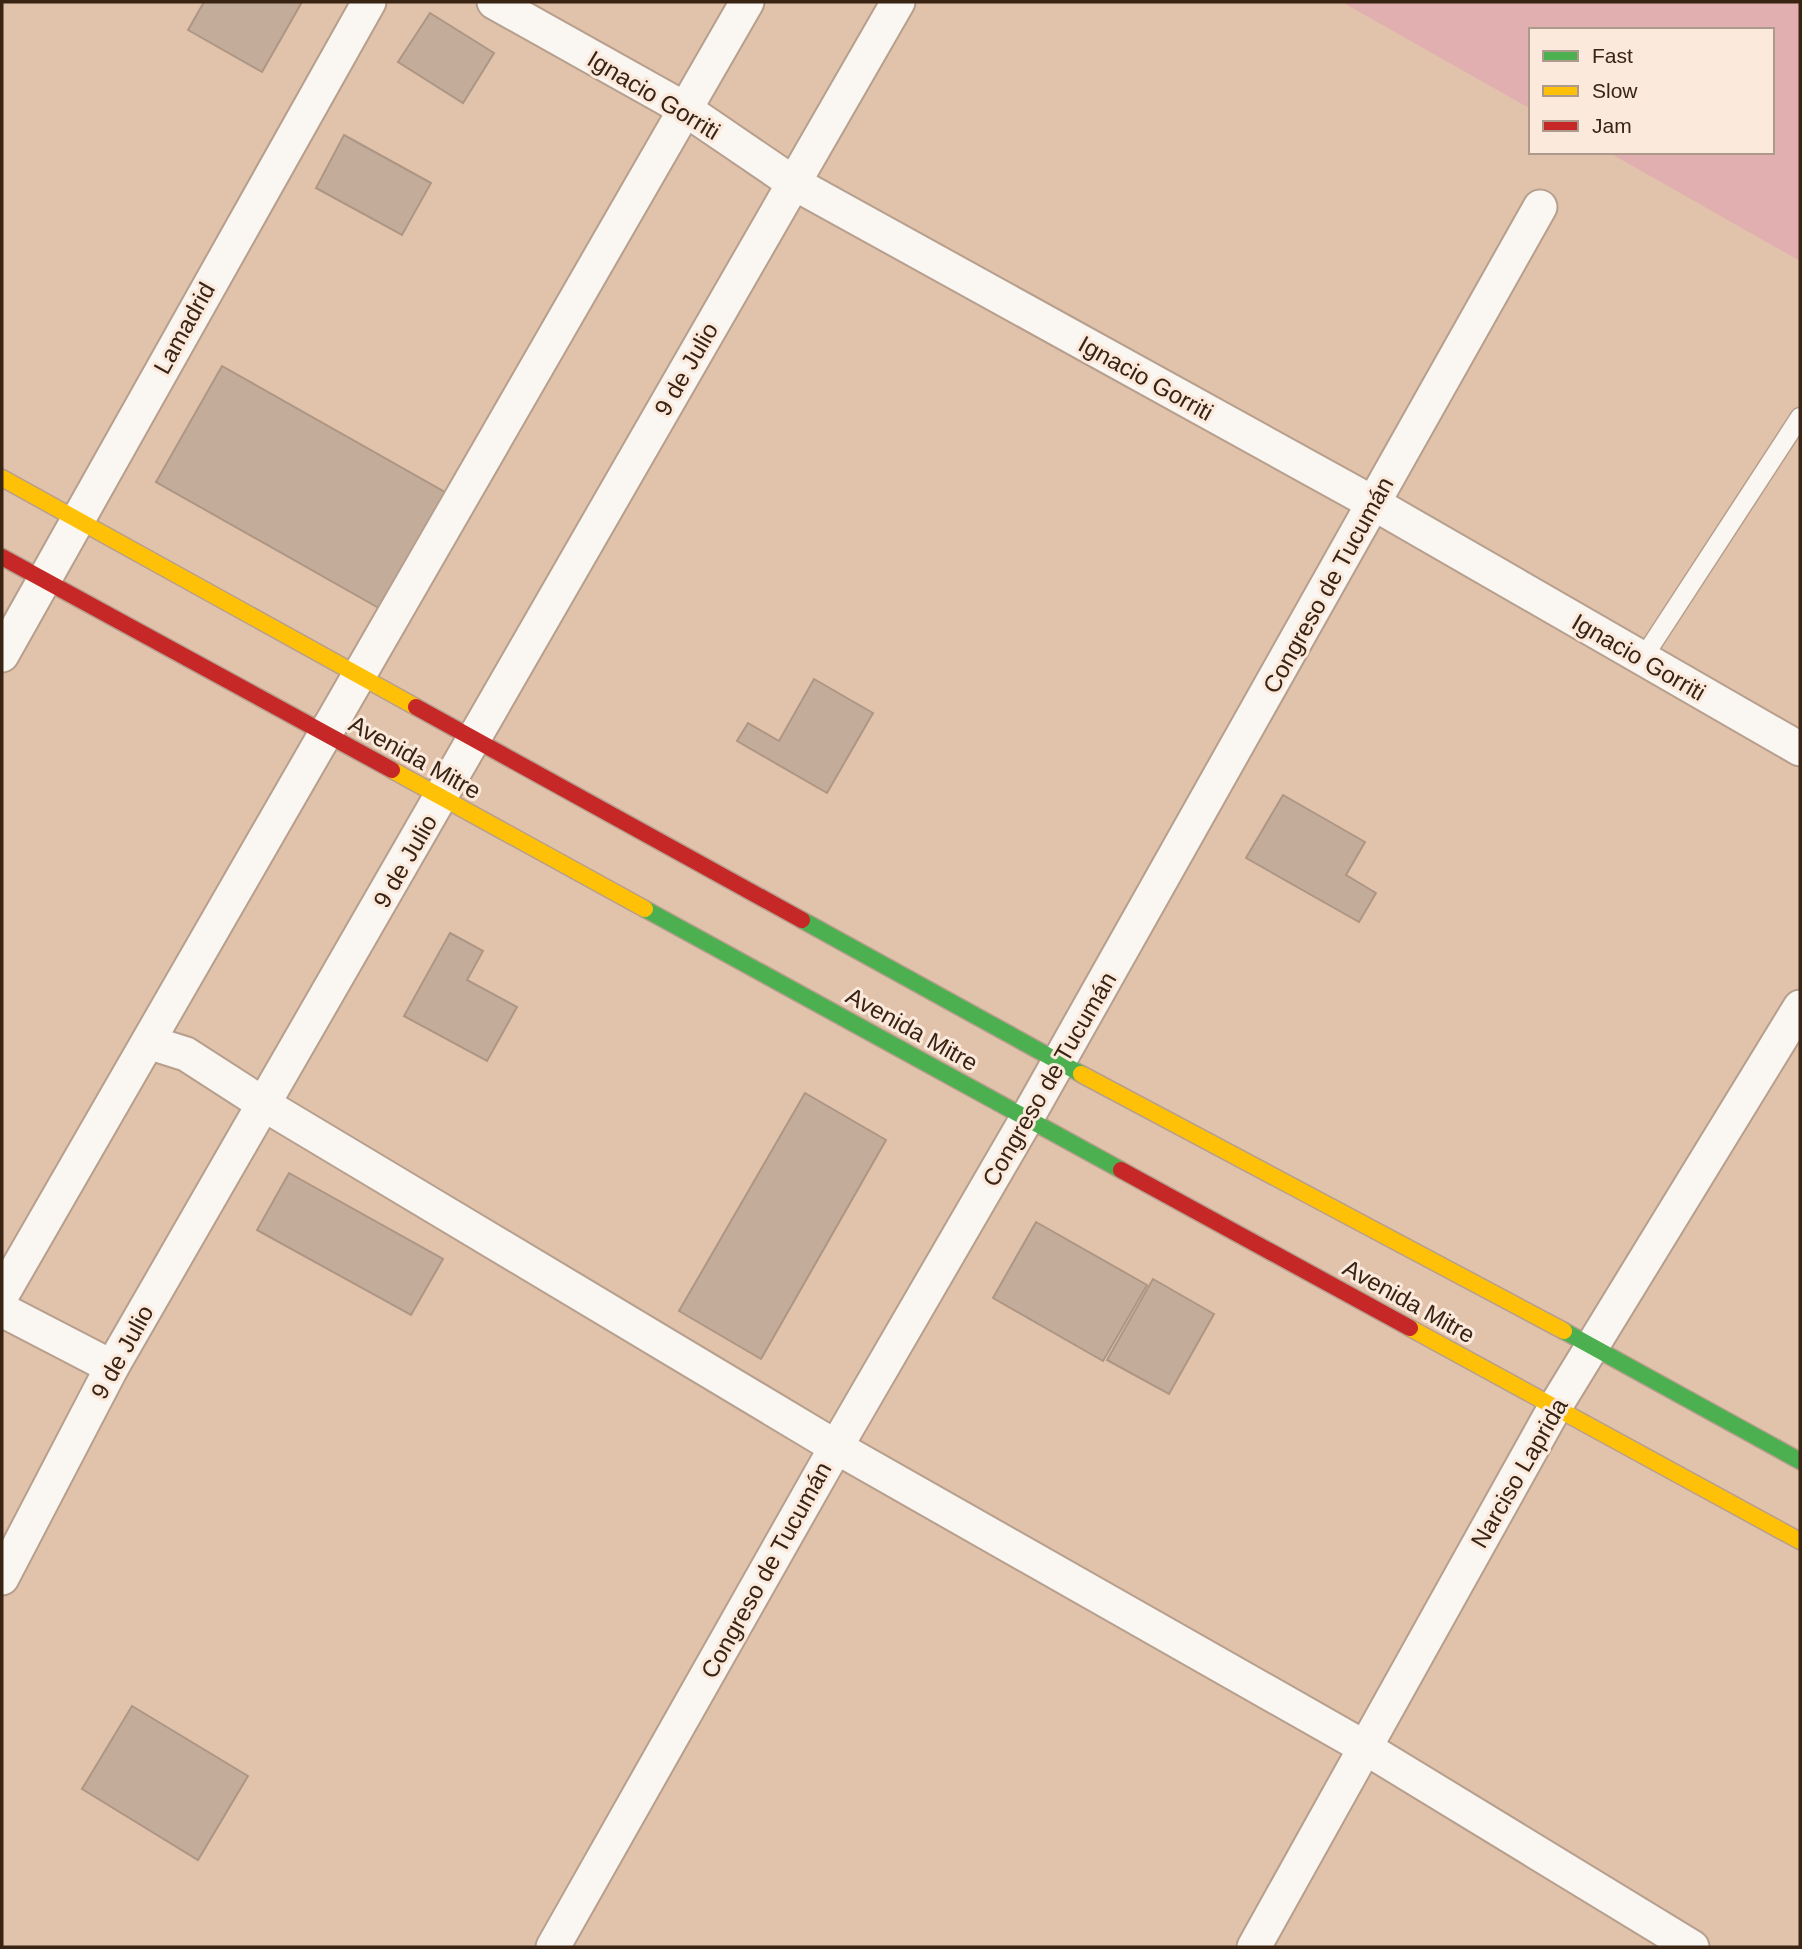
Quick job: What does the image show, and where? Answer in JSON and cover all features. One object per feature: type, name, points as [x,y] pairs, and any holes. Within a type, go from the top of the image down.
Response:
[{"type":"main road","name":"Avenida Mitre","points":[[2,478],[1059,1062],[1594,1347],[1800,1461]]},
{"type":"main road","name":"Avenida Mitre","points":[[2,557],[1800,1541]]},
{"type":"street","name":"Lamadrid","points":[[2,655],[76,519],[369,2]]},
{"type":"street","name":"Ignacio Gorriti","points":[[494,2],[685,109],[792,182],[1373,503],[1800,750]]},
{"type":"street","points":[[2,1295],[747,2]]},
{"type":"street","name":"9 de Julio","points":[[5,1563],[112,1367],[898,2]]},
{"type":"street","name":"Congreso de Tucumán","points":[[553,1947],[836,1447],[1059,1062],[1540,207]]},
{"type":"street","name":"Narciso Laprida","points":[[1254,1947],[1555,1407],[1800,1007]]},
{"type":"street","points":[[148,1042],[186,1054],[265,1105],[836,1447],[1364,1747],[1692,1947]]},
{"type":"street","points":[[2,1310],[112,1367]]},
{"type":"lane","points":[[1643,659],[1800,417]]},
{"type":"shaded area","points":[[1342,2],[1800,2],[1800,261],[1612,154],[1774,154],[1774,28],[1529,28],[1529,108]]},
{"type":"building","points":[[204,2],[302,2],[262,72],[188,30]]},
{"type":"building","points":[[430,13],[494,53],[463,103],[398,62]]},
{"type":"building","points":[[344,135],[431,183],[402,235],[316,188]]},
{"type":"building","points":[[222,366],[450,495],[384,611],[156,482]]},
{"type":"building","points":[[814,679],[873,713],[827,793],[737,741],[748,723],[779,741]]},
{"type":"building","points":[[1283,795],[1365,842],[1346,875],[1376,893],[1359,922],[1246,858]]},
{"type":"building","points":[[450,933],[483,951],[467,980],[517,1007],[487,1061],[404,1016]]},
{"type":"building","points":[[805,1093],[886,1140],[761,1359],[679,1311]]},
{"type":"building","points":[[289,1173],[443,1259],[411,1315],[257,1230]]},
{"type":"building","points":[[1036,1222],[1147,1285],[1103,1361],[993,1298]]},
{"type":"building","points":[[1153,1279],[1214,1314],[1169,1394],[1107,1360]]},
{"type":"building","points":[[132,1706],[248,1776],[198,1860],[82,1789]]},
{"type":"traffic: fast","points":[[645,909],[1121,1170]]},
{"type":"traffic: fast","points":[[802,920],[1081,1074]]},
{"type":"traffic: fast","points":[[1564,1331],[1800,1461]]},
{"type":"traffic: slow","points":[[2,478],[416,707]]},
{"type":"traffic: slow","points":[[392,770],[645,909]]},
{"type":"traffic: slow","points":[[1081,1074],[1564,1331]]},
{"type":"traffic: slow","points":[[1410,1328],[1800,1541]]},
{"type":"traffic: jam","points":[[2,557],[392,770]]},
{"type":"traffic: jam","points":[[416,707],[802,920]]},
{"type":"traffic: jam","points":[[1121,1170],[1410,1328]]}]
